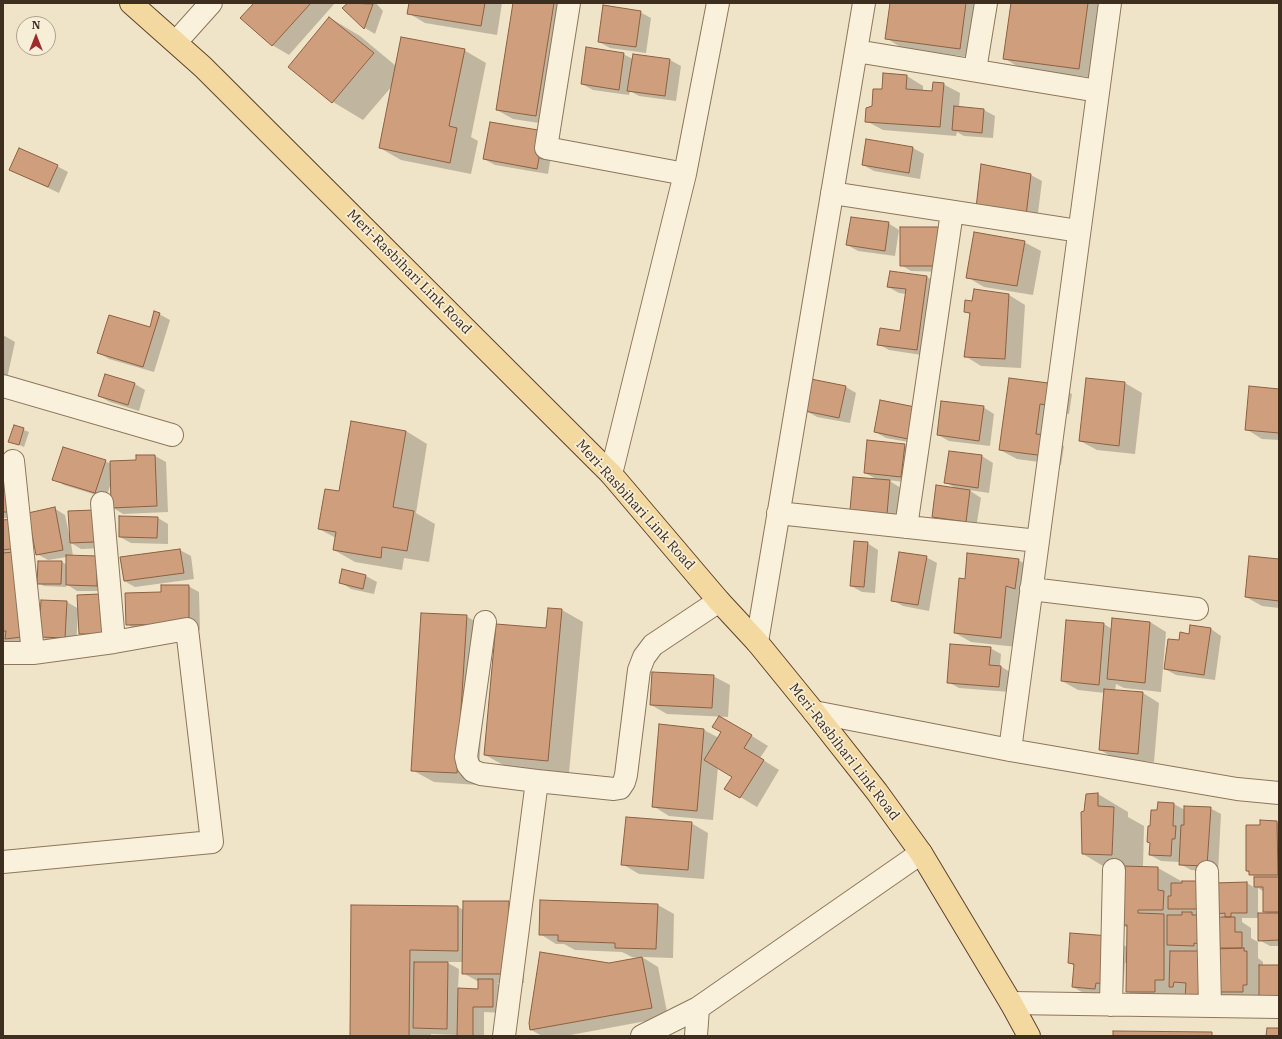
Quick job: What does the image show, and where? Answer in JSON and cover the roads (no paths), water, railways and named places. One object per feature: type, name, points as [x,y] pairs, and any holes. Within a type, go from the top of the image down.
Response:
[{"type":"main road","name":"Meri-Rasbihari Link Road","points":[[131,3],[203,67],[611,474],[719,601],[757,642],[877,792],[921,853],[1011,1003],[1029,1036]]},
{"type":"street","points":[[176,42],[211,3]]},
{"type":"street","points":[[569,3],[546,148],[685,174]]},
{"type":"street","points":[[611,474],[685,174],[718,3]]},
{"type":"street","points":[[757,642],[864,3]]},
{"type":"street","points":[[975,70],[986,3]]},
{"type":"street","points":[[1010,750],[1110,3]]},
{"type":"street","points":[[856,51],[1098,90]]},
{"type":"street","points":[[832,193],[1079,231]]},
{"type":"street","points":[[906,527],[952,212]]},
{"type":"street","points":[[3,386],[172,435]]},
{"type":"street","points":[[13,461],[33,652]]},
{"type":"street","points":[[102,503],[114,642]]},
{"type":"street","points":[[778,513],[1038,541]]},
{"type":"street","points":[[1031,589],[1197,609]]},
{"type":"street","points":[[485,622],[466,756],[468,765],[481,774],[537,782],[614,789],[620,788],[626,775],[639,670],[644,657],[652,645],[719,601]]},
{"type":"street","points":[[3,654],[33,652],[114,642],[187,629],[212,842],[3,862]]},
{"type":"street","points":[[814,712],[1010,750],[1237,789],[1279,794]]},
{"type":"street","points":[[504,1036],[537,782]]},
{"type":"street","points":[[642,1036],[698,1008],[921,853]]},
{"type":"street","points":[[1111,1005],[1114,870]]},
{"type":"street","points":[[1207,872],[1210,1006]]},
{"type":"street","points":[[1011,1003],[1279,1007]]},
{"type":"street","points":[[696,1036],[698,1008]]}]
